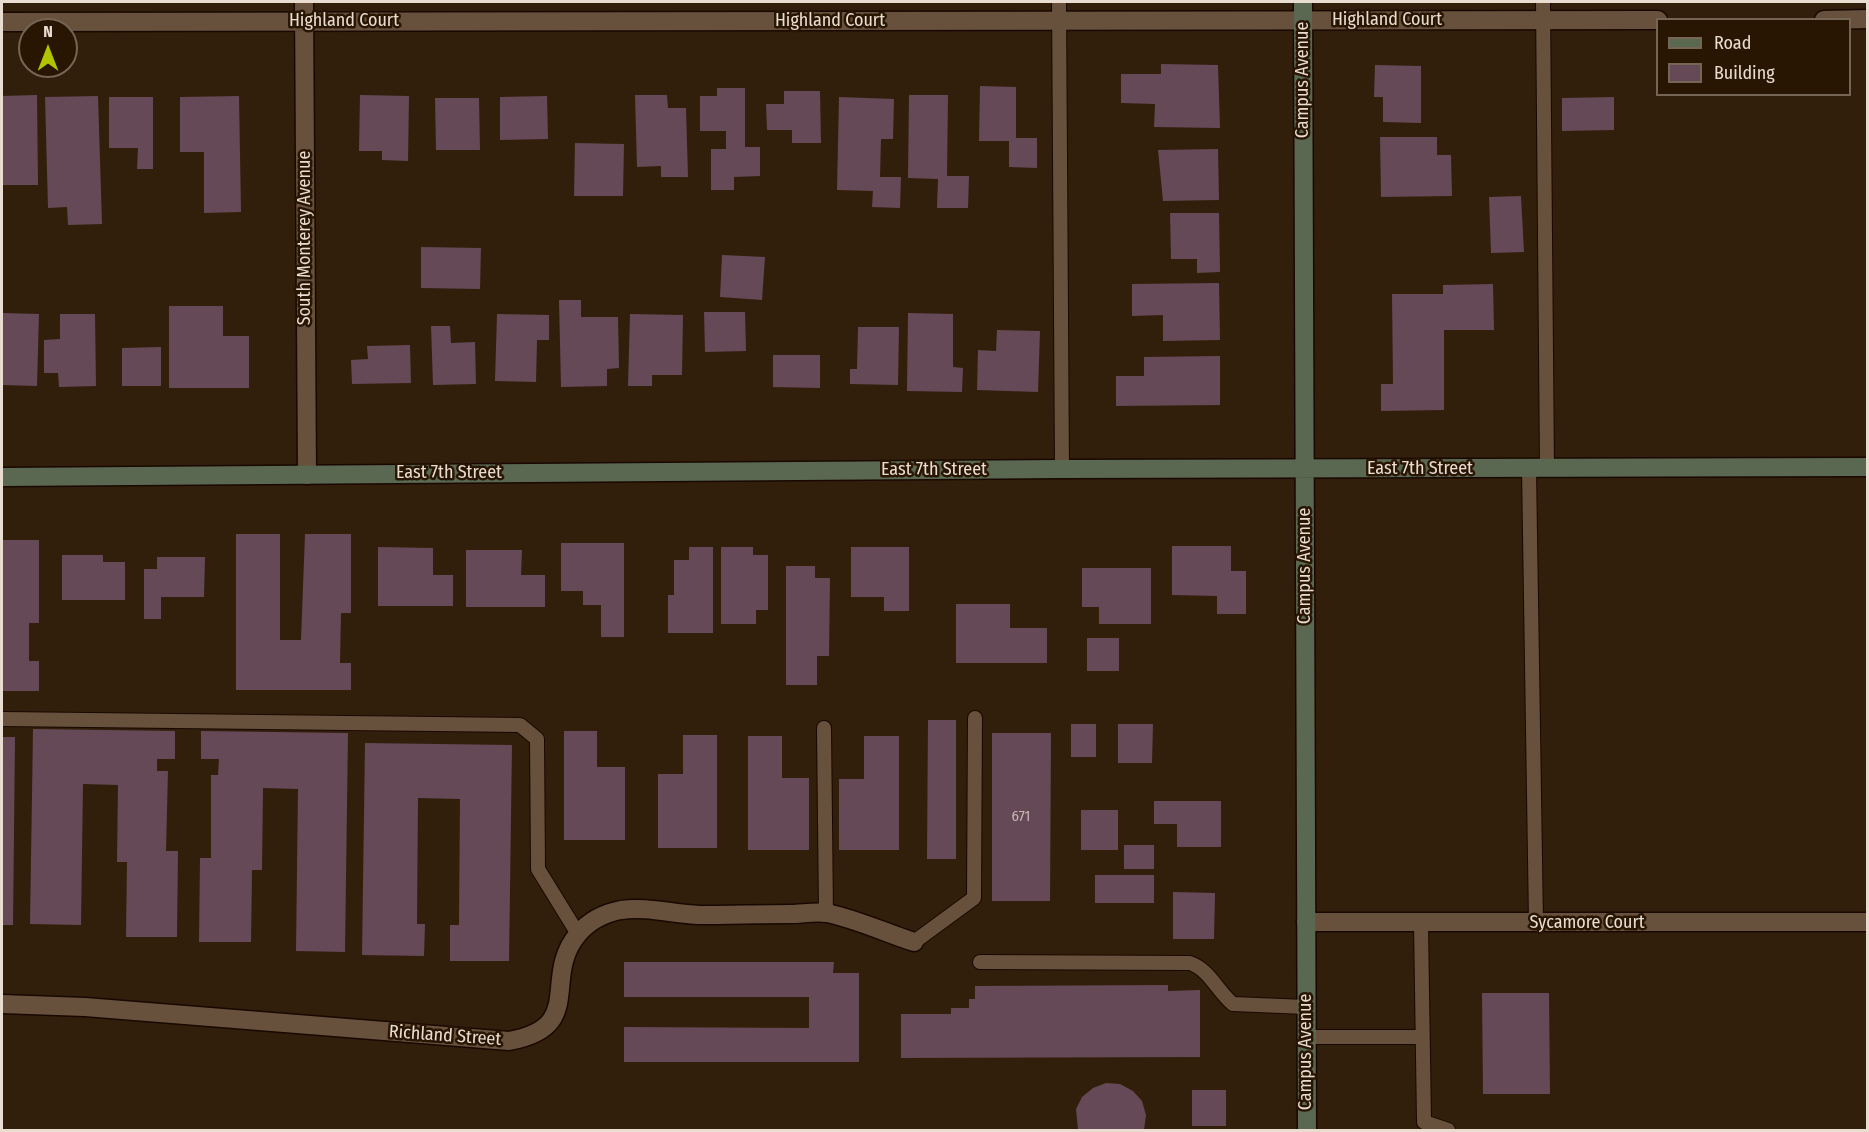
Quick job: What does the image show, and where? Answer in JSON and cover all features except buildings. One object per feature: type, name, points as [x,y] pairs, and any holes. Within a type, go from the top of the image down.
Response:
[{"type":"street","name":"South Monterey Avenue","points":[[304,2],[307,475]]},
{"type":"street","name":"Highland Court","points":[[2,22],[1059,20],[1303,11],[1543,11],[1656,20]]},
{"type":"street","name":"Campus Avenue","points":[[1303,11],[1307,1131]]},
{"type":"street","points":[[1851,20],[1868,20]]},
{"type":"street","name":"East 7th Street","points":[[2,477],[1062,469],[1868,467]]},
{"type":"street","name":"Richland Street","points":[[2,1004],[85,1007],[509,1041],[528,1038],[544,1029],[555,1016],[560,999],[560,979],[565,956],[578,934],[598,917],[621,910],[700,915],[826,913],[914,942]]},
{"type":"street","name":"Sycamore Court","points":[[1306,922],[1868,922]]},
{"type":"lane","points":[[1059,2],[1062,469]]},
{"type":"lane","points":[[1543,11],[1547,469]]},
{"type":"lane","points":[[1528,469],[1536,923]]},
{"type":"lane","points":[[914,942],[974,898],[975,717]]},
{"type":"lane","points":[[2,719],[520,725],[537,739],[538,869],[578,934]]},
{"type":"lane","points":[[824,728],[826,913]]},
{"type":"lane","points":[[1421,923],[1424,1122],[1448,1131]]},
{"type":"lane","points":[[980,963],[1190,963],[1200,966],[1223,996],[1233,1004],[1306,1007]]},
{"type":"lane","points":[[1306,1037],[1422,1036]]}]
